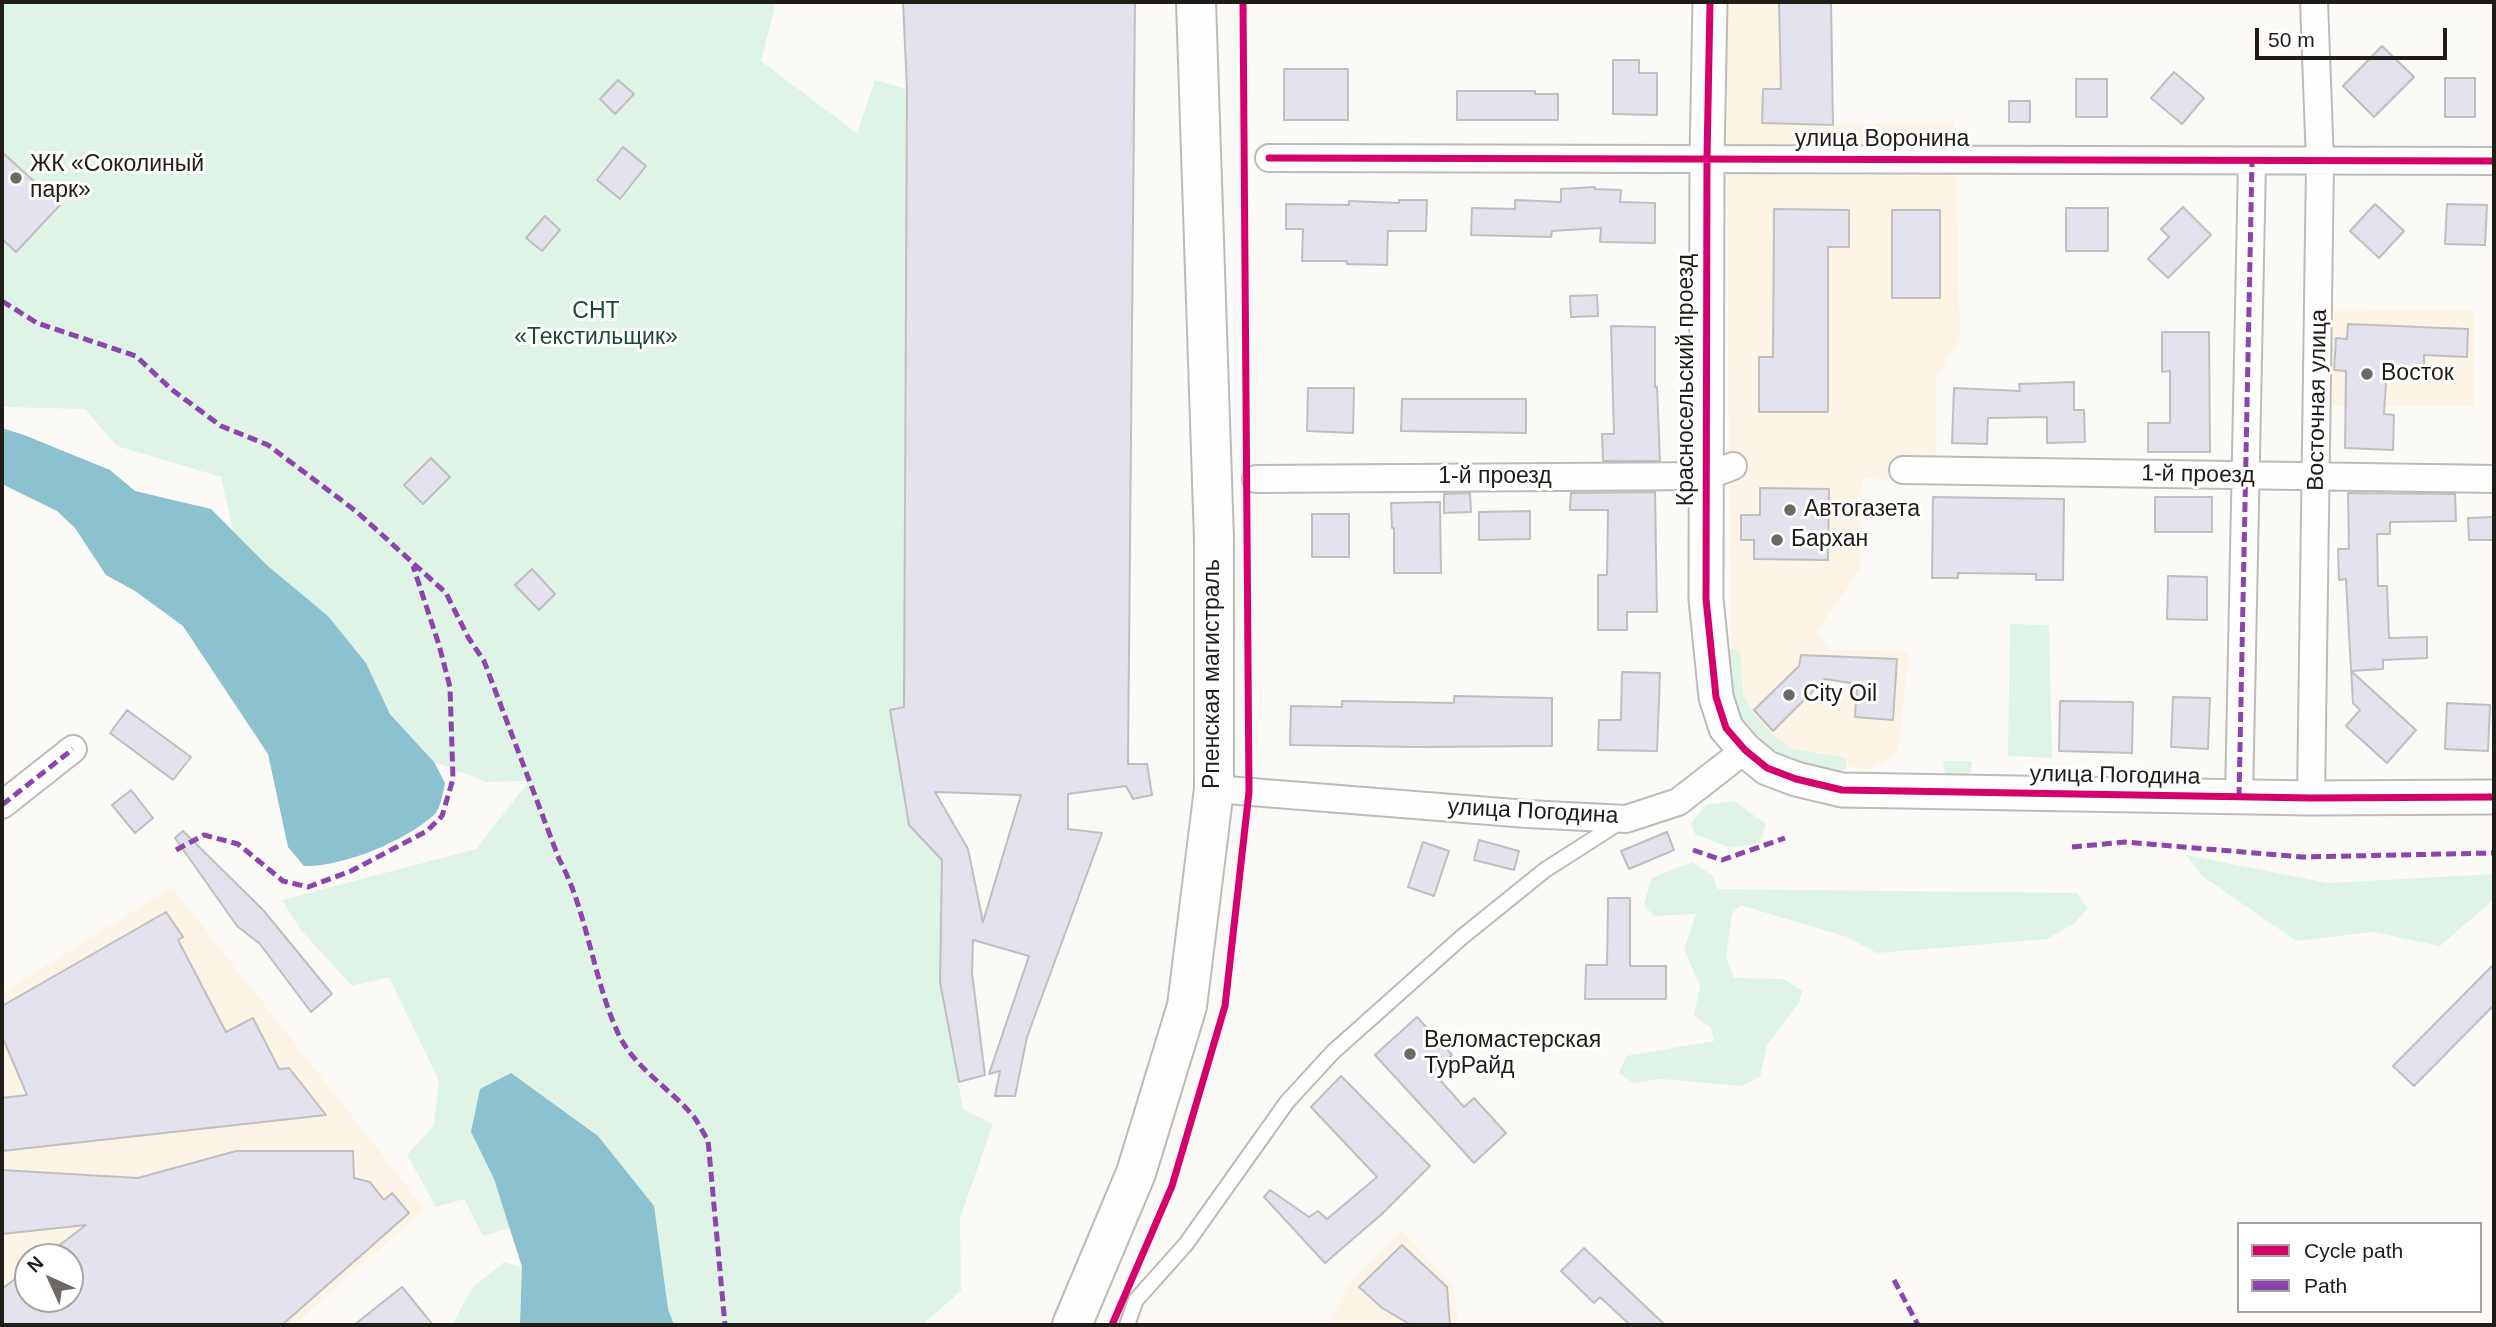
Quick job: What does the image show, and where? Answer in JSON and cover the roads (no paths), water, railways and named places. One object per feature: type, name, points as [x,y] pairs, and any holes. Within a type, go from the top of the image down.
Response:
[{"type":"main road","name":"Рпенская магистраль","points":[[1072,1325],[1136,1173],[1187,1006],[1214,789],[1214,540],[1196,2]]},
{"type":"street","name":"Красносельский проезд","points":[[1710,2],[1707,158],[1720,471],[1706,599],[1716,697],[1726,728],[1745,750]]},
{"type":"street","name":"Восточная улица","points":[[2311,798],[2320,162],[2314,2]]},
{"type":"street","name":"улица Воронина","points":[[1269,158],[2494,161]]},
{"type":"street","points":[[2239,797],[2252,162]]},
{"type":"street","name":"1-й проезд","points":[[1903,470],[2317,478],[2494,478]]},
{"type":"street","name":"1-й проезд","points":[[1256,479],[1720,471]]},
{"type":"street","points":[[2,805],[73,749]]},
{"type":"street","name":"улица Погодина","points":[[1214,789],[1527,814],[1626,819],[1678,802],[1745,750],[1767,768],[1796,779],[1842,790],[2311,798],[2494,797]]},
{"type":"lane","points":[[1127,1325],[1136,1300],[1186,1244],[1287,1102],[1333,1052],[1452,945],[1545,870],[1626,819]]},
{"type":"water","points":[[2,428],[110,470],[135,491],[211,509],[269,567],[328,616],[366,663],[390,714],[434,762],[445,783],[435,814],[391,843],[337,862],[304,866],[288,847],[268,754],[183,626],[135,591],[106,575],[75,528],[57,511],[2,484]]},
{"type":"water","points":[[511,1073],[598,1136],[654,1206],[668,1309],[674,1325],[520,1325],[522,1267],[494,1179],[471,1132],[480,1089]]},
{"type":"place","name":"ЖК «Соколиный парк»","points":[[16,178]]},
{"type":"place","name":"Восток","points":[[2367,374]]},
{"type":"place","name":"Автогазета","points":[[1790,510]]},
{"type":"place","name":"Бархан","points":[[1777,540]]},
{"type":"place","name":"City Oil","points":[[1789,695]]},
{"type":"place","name":"Веломастерская ТурРайд","points":[[1410,1054]]},
{"type":"park label","name":"СНТ «Текстильщик»","points":[[596,325]]}]
